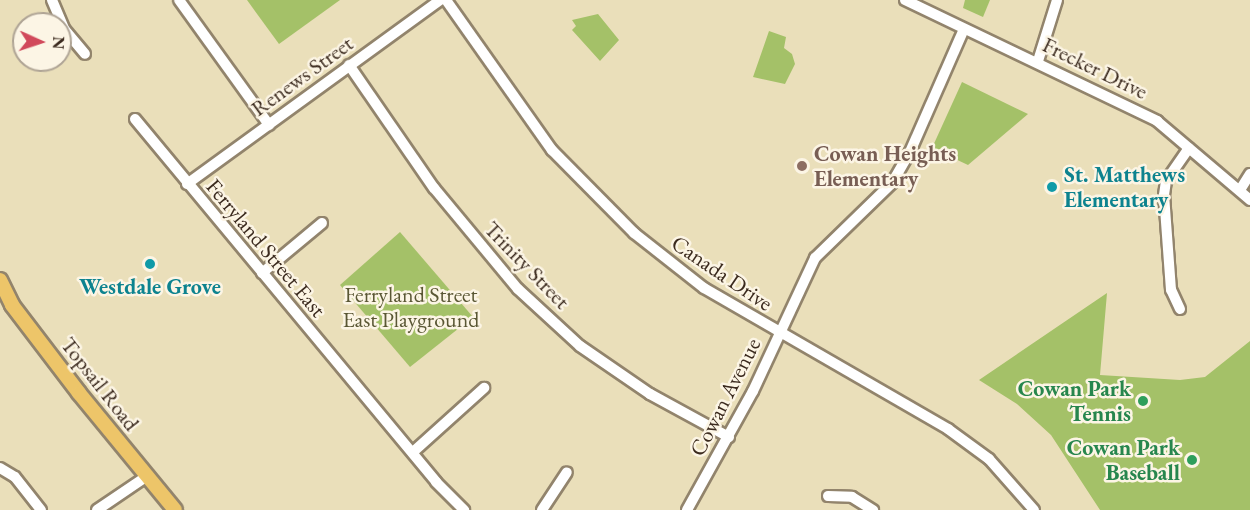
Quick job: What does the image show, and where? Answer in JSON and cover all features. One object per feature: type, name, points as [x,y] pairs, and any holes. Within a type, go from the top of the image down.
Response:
[{"type":"main road","name":"Topsail Road","points":[[0,280],[6,306],[175,510]]},
{"type":"street","points":[[52,0],[66,30],[85,54]]},
{"type":"street","points":[[179,0],[269,125]]},
{"type":"street","name":"Renews Street","points":[[187,184],[440,0]]},
{"type":"street","name":"Canada Drive","points":[[446,0],[552,150],[593,194],[686,275],[779,335],[948,429],[989,459],[1035,510]]},
{"type":"street","name":"Frecker Drive","points":[[904,0],[1038,61],[1157,121],[1250,200]]},
{"type":"street","points":[[1038,61],[1058,0]]},
{"type":"street","name":"Cowan Avenue","points":[[687,510],[729,437],[815,258],[892,183],[910,152],[964,29]]},
{"type":"street","name":"Trinity Street","points":[[349,65],[447,205],[518,289],[580,346],[650,394],[729,437]]},
{"type":"street","name":"Ferryland Street East","points":[[135,119],[187,184],[464,510]]},
{"type":"street","points":[[1180,309],[1171,290],[1164,195],[1166,181],[1189,148]]},
{"type":"street","points":[[1240,190],[1250,174]]},
{"type":"street","points":[[262,273],[322,223]]},
{"type":"street","points":[[413,452],[484,388]]},
{"type":"street","points":[[0,468],[15,477],[41,510]]},
{"type":"street","points":[[542,510],[567,472]]},
{"type":"street","points":[[97,510],[147,476]]},
{"type":"street","points":[[828,496],[852,497],[873,510]]},
{"type":"green space","points":[[247,0],[340,0],[279,44]]},
{"type":"green space","points":[[965,0],[990,0],[983,17],[963,8]]},
{"type":"green space","points":[[598,14],[619,40],[600,61],[572,30],[576,26],[572,20]]},
{"type":"green space","points":[[769,31],[786,37],[784,48],[792,54],[795,64],[785,84],[753,77]]},
{"type":"green space","points":[[962,82],[1028,114],[968,165],[932,148]]},
{"type":"green space","name":"Ferryland Street East Playground","points":[[400,232],[473,317],[410,367],[340,285]]},
{"type":"green space","points":[[1107,293],[1100,375],[1180,380],[1205,377],[1250,341],[1250,510],[1100,510],[1051,435],[1017,404],[979,380]]},
{"type":"place","name":"Cowan Heights Elementary","points":[[802,166]]},
{"type":"place","name":"St. Matthews Elementary","points":[[1052,187]]},
{"type":"place","name":"Westdale Grove","points":[[150,264]]},
{"type":"place","name":"Cowan Park Tennis","points":[[1143,401]]},
{"type":"place","name":"Cowan Park Baseball","points":[[1192,460]]}]
